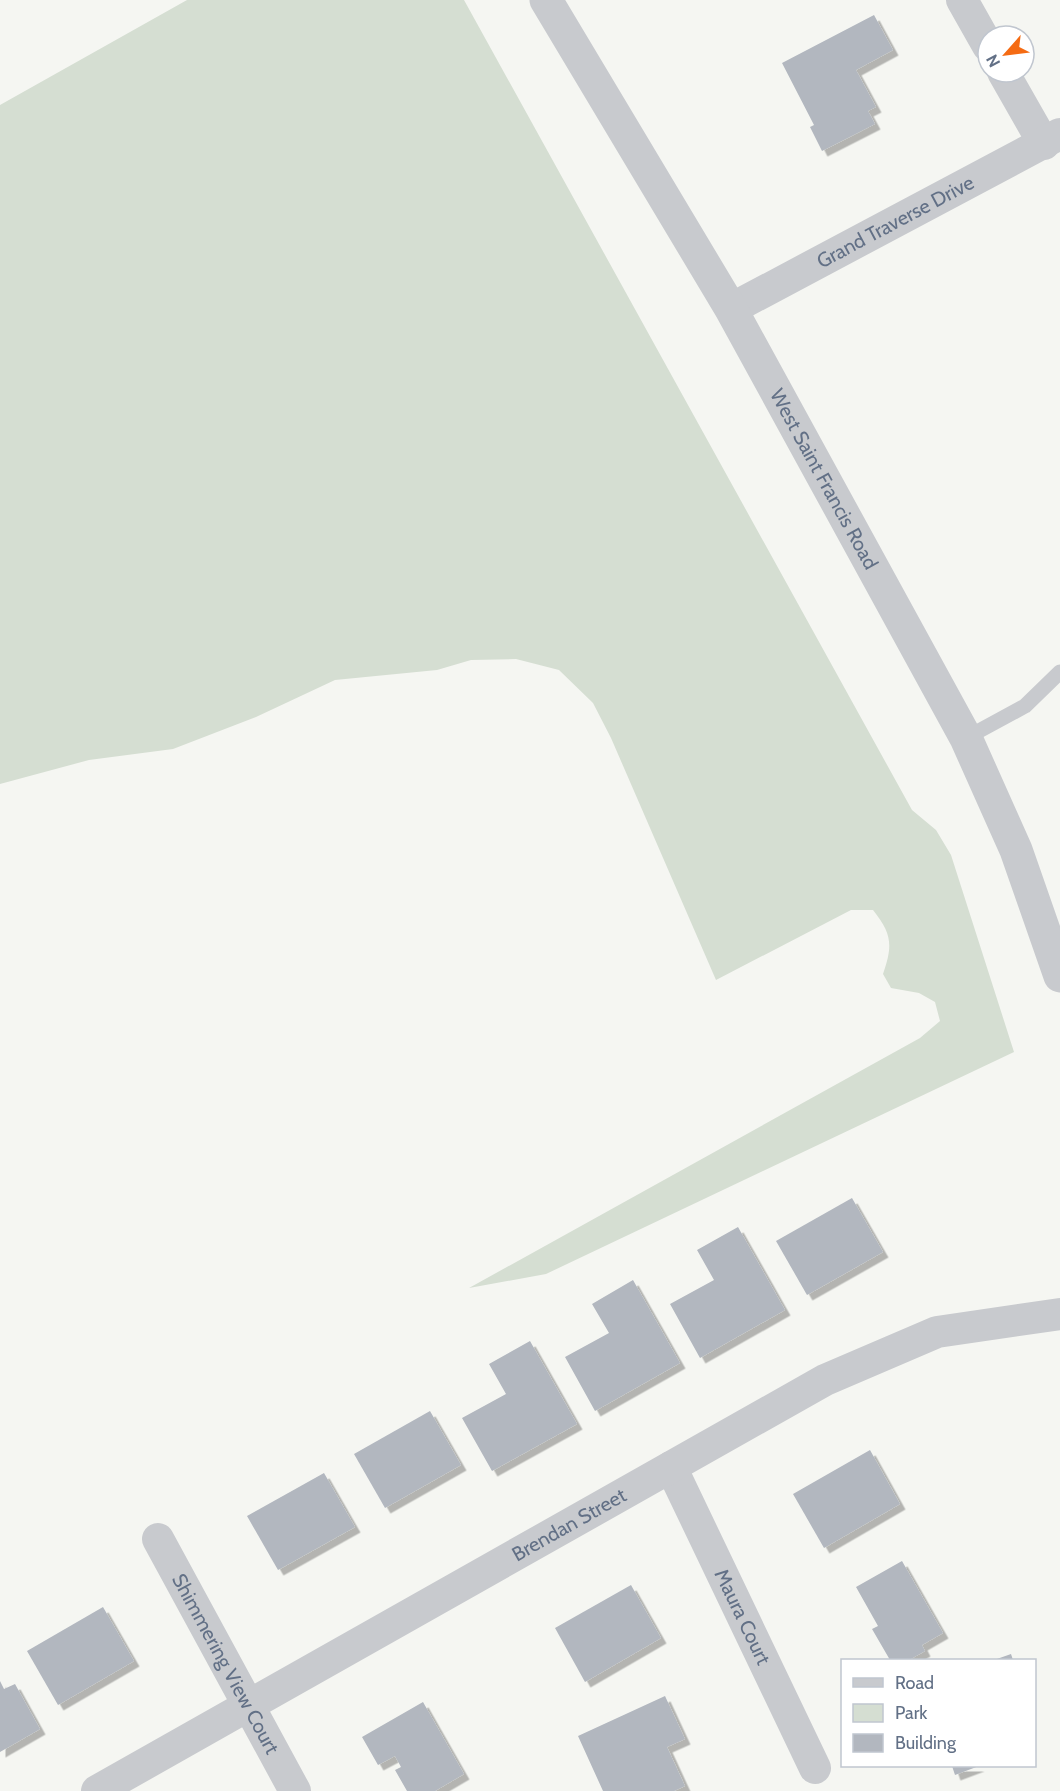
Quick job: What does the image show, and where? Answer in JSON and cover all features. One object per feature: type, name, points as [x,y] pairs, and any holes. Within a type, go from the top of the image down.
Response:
[{"type":"street","name":"West Saint Francis Road","points":[[546,0],[731,309],[966,738],[1016,850],[1060,976]]},
{"type":"street","points":[[962,0],[976,25]]},
{"type":"street","points":[[1012,84],[1052,139]]},
{"type":"street","name":"Grand Traverse Drive","points":[[731,309],[1052,139]]},
{"type":"street","name":"Brendan Street","points":[[97,1791],[825,1380],[937,1332],[1060,1314]]},
{"type":"street","name":"Maura Court","points":[[671,1467],[815,1768]]},
{"type":"street","name":"Shimmering View Court","points":[[158,1539],[295,1791]]},
{"type":"lane","points":[[966,738],[1025,706],[1060,672]]},
{"type":"green space","points":[[187,0],[464,0],[912,810],[936,830],[951,855],[1014,1052],[546,1274],[469,1288],[920,1038],[940,1021],[935,1002],[919,993],[891,988],[883,974],[889,940],[884,926],[873,910],[851,910],[716,980],[611,738],[593,703],[559,670],[516,659],[471,660],[437,670],[335,680],[256,717],[173,749],[89,760],[0,784],[0,105]]},
{"type":"building","points":[[874,15],[893,50],[856,70],[876,107],[868,111],[875,124],[822,151],[810,127],[814,125],[782,63]]},
{"type":"building","points":[[852,1198],[883,1252],[807,1295],[776,1241]]},
{"type":"building","points":[[738,1227],[785,1310],[700,1358],[670,1304],[714,1280],[697,1250]]},
{"type":"building","points":[[633,1280],[680,1363],[595,1411],[565,1357],[609,1333],[592,1304]]},
{"type":"building","points":[[530,1341],[577,1424],[492,1471],[462,1418],[506,1394],[489,1364]]},
{"type":"building","points":[[430,1411],[461,1465],[385,1508],[354,1454]]},
{"type":"building","points":[[870,1450],[900,1504],[824,1548],[793,1494]]},
{"type":"building","points":[[324,1473],[355,1527],[278,1570],[247,1516]]},
{"type":"building","points":[[902,1561],[943,1633],[922,1645],[925,1651],[911,1659],[889,1659],[872,1629],[878,1626],[856,1587]]},
{"type":"building","points":[[631,1585],[661,1638],[585,1682],[555,1628]]},
{"type":"building","points":[[103,1607],[134,1661],[58,1705],[27,1651]]},
{"type":"building","points":[[1011,1654],[1013,1659],[997,1659]]},
{"type":"building","points":[[0,1681],[4,1689],[15,1684],[40,1729],[0,1752]]},
{"type":"building","points":[[665,1696],[685,1739],[667,1747],[685,1786],[674,1791],[603,1791],[578,1736]]},
{"type":"building","points":[[423,1702],[464,1774],[435,1791],[407,1791],[395,1770],[401,1767],[395,1756],[378,1765],[362,1737]]},
{"type":"building","points":[[952,1767],[976,1767],[955,1775]]}]
